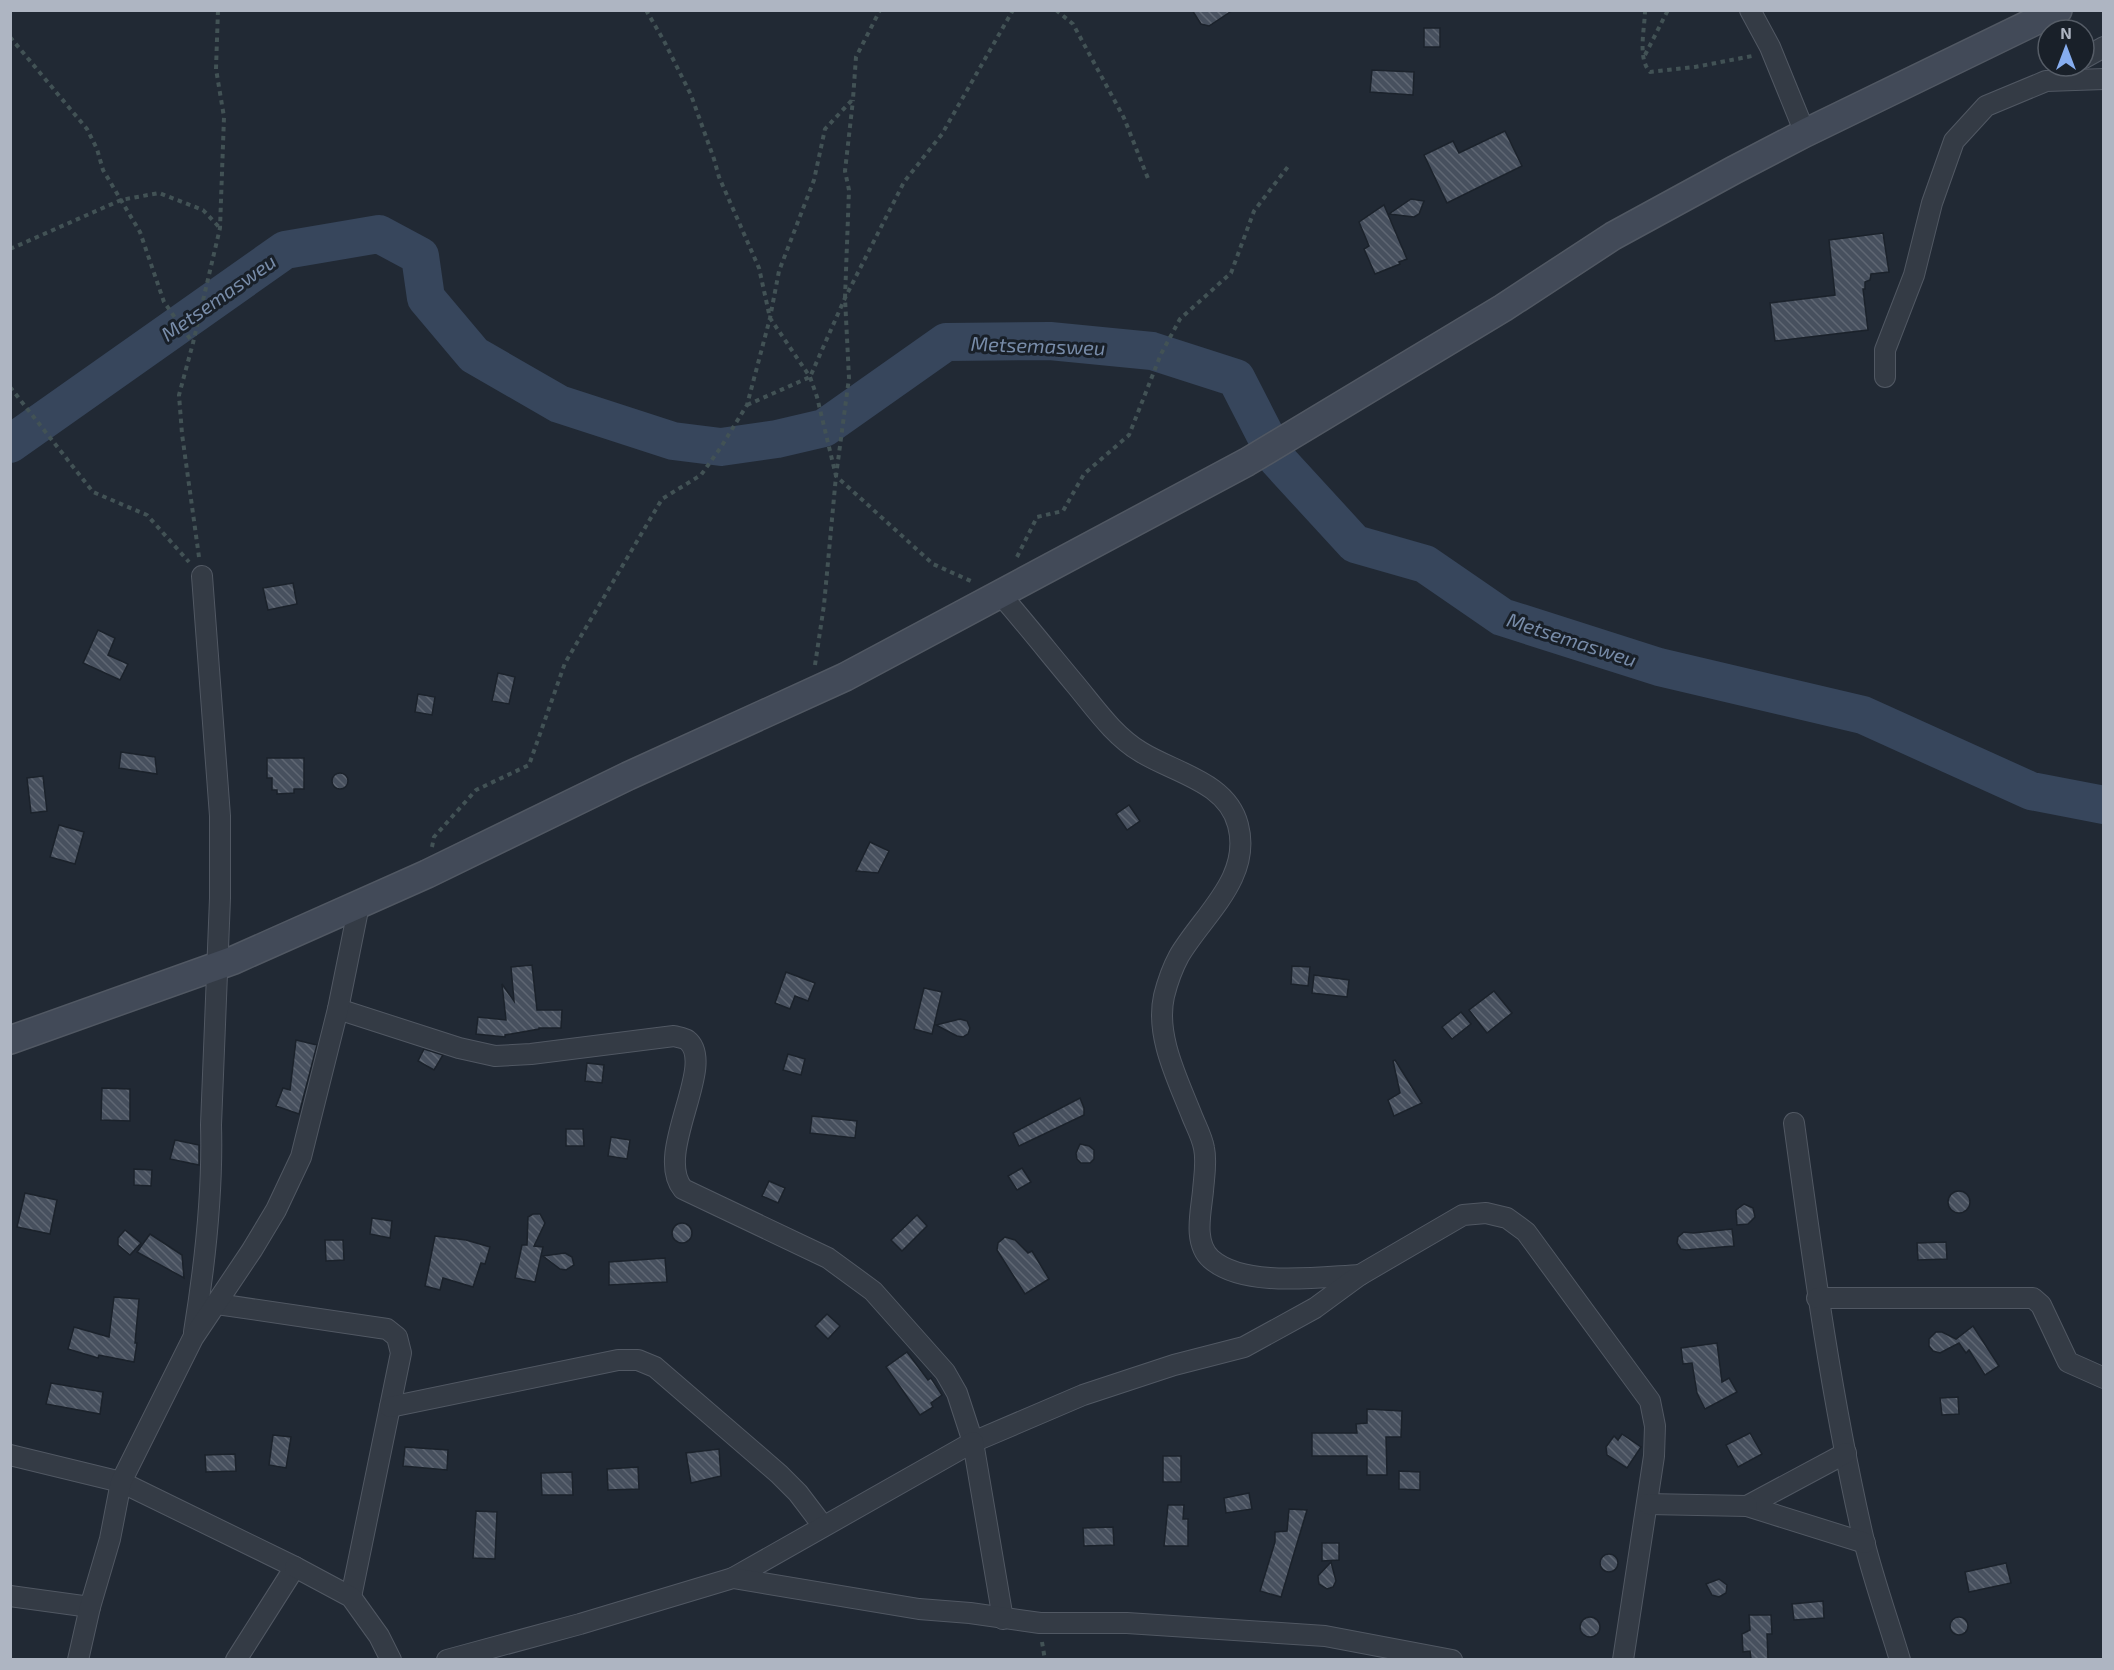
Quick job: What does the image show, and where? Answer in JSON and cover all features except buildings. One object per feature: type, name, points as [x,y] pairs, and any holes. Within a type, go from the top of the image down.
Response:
[{"type":"street","points":[[1750,10],[1770,48],[1805,133]]},
{"type":"street","points":[[10,1040],[217,967],[426,874],[628,776],[811,693],[1247,462],[1503,308],[1613,236],[1805,133],[2058,10]]},
{"type":"street","points":[[1885,377],[1885,350],[1914,275],[1932,203],[1954,141],[1986,106],[2051,78]]},
{"type":"street","points":[[2046,81],[2103,79]]},
{"type":"street","points":[[193,1338],[204,1269],[211,1174],[220,816],[201,576]]},
{"type":"street","points":[[1001,594],[1108,725],[1141,752],[1211,788],[1230,806],[1238,824],[1242,846],[1237,870],[1219,900],[1178,957],[1163,997],[1163,1036],[1173,1068],[1204,1146],[1200,1232],[1202,1250],[1212,1261],[1242,1274],[1277,1279],[1360,1275]]},
{"type":"street","points":[[78,1659],[90,1607],[110,1539],[122,1482],[193,1338],[276,1210],[301,1157],[338,1009],[358,905]]},
{"type":"street","points":[[338,1009],[459,1048],[495,1056],[531,1054],[674,1036],[687,1040],[695,1053],[695,1071],[676,1150],[674,1168],[676,1180],[683,1189],[828,1258],[873,1291],[945,1372],[957,1393],[973,1442],[1003,1619]]},
{"type":"street","points":[[1794,1123],[1817,1298],[1846,1453],[1865,1543],[1900,1659]]},
{"type":"street","points":[[447,1659],[580,1624],[733,1578],[973,1442],[1083,1395],[1174,1365],[1244,1347],[1315,1308],[1360,1275],[1463,1215],[1486,1213],[1507,1218],[1526,1232],[1650,1401],[1655,1426],[1654,1456],[1623,1659]]},
{"type":"street","points":[[1817,1298],[2033,1298],[2041,1305],[2068,1362],[2103,1378]]},
{"type":"street","points":[[217,1304],[387,1329],[397,1337],[401,1353],[351,1597]]},
{"type":"street","points":[[390,1407],[618,1360],[638,1360],[655,1367],[779,1474],[798,1493],[823,1526]]},
{"type":"street","points":[[1747,1506],[1846,1453]]},
{"type":"street","points":[[10,1455],[122,1482],[295,1567],[351,1597],[392,1659]]},
{"type":"street","points":[[1648,1504],[1747,1506],[1865,1543]]},
{"type":"street","points":[[236,1659],[295,1567]]},
{"type":"street","points":[[733,1578],[919,1609],[970,1613],[1003,1619],[1040,1623],[1127,1623],[1324,1636],[1452,1659]]},
{"type":"street","points":[[10,1596],[90,1607]]},
{"type":"path","points":[[646,10],[691,95],[714,159],[718,177],[759,268],[770,318],[810,377],[836,476],[933,564],[1001,594]]},
{"type":"path","points":[[811,693],[824,605],[836,476],[849,378],[845,298],[849,190],[845,171],[856,57],[880,10]]},
{"type":"path","points":[[747,405],[810,377],[845,298],[904,182],[942,134],[1014,10]]},
{"type":"path","points":[[1056,10],[1073,24],[1107,86],[1124,118],[1149,181]]},
{"type":"path","points":[[1645,10],[1643,58],[1650,72],[1750,57],[1770,48]]},
{"type":"path","points":[[1643,58],[1668,10]]},
{"type":"path","points":[[201,576],[179,395],[220,228],[224,117],[216,69],[218,11]]},
{"type":"path","points":[[10,37],[87,129],[97,149],[103,170],[140,232],[164,302],[193,343]]},
{"type":"path","points":[[426,874],[434,837],[476,790],[529,765],[565,663],[662,498],[701,475],[747,405],[770,318],[779,271],[814,180],[825,129],[853,99]]},
{"type":"path","points":[[1013,561],[1020,555],[1037,517],[1063,512],[1084,474],[1129,435],[1161,354],[1180,319],[1231,273],[1254,212],[1290,164]]},
{"type":"path","points":[[10,249],[121,200],[159,193],[203,210],[220,228]]},
{"type":"path","points":[[10,387],[93,492],[147,515],[201,576]]},
{"type":"waterway","name":"Metsemasweu","points":[[10,444],[285,250],[379,234],[420,256],[426,298],[474,355],[559,404],[673,441],[721,447],[777,439],[824,428],[946,342],[1050,341],[1152,351],[1236,378],[1278,460],[1355,544],[1425,564],[1502,617],[1659,667],[1863,715],[2031,791],[2104,805]]}]
